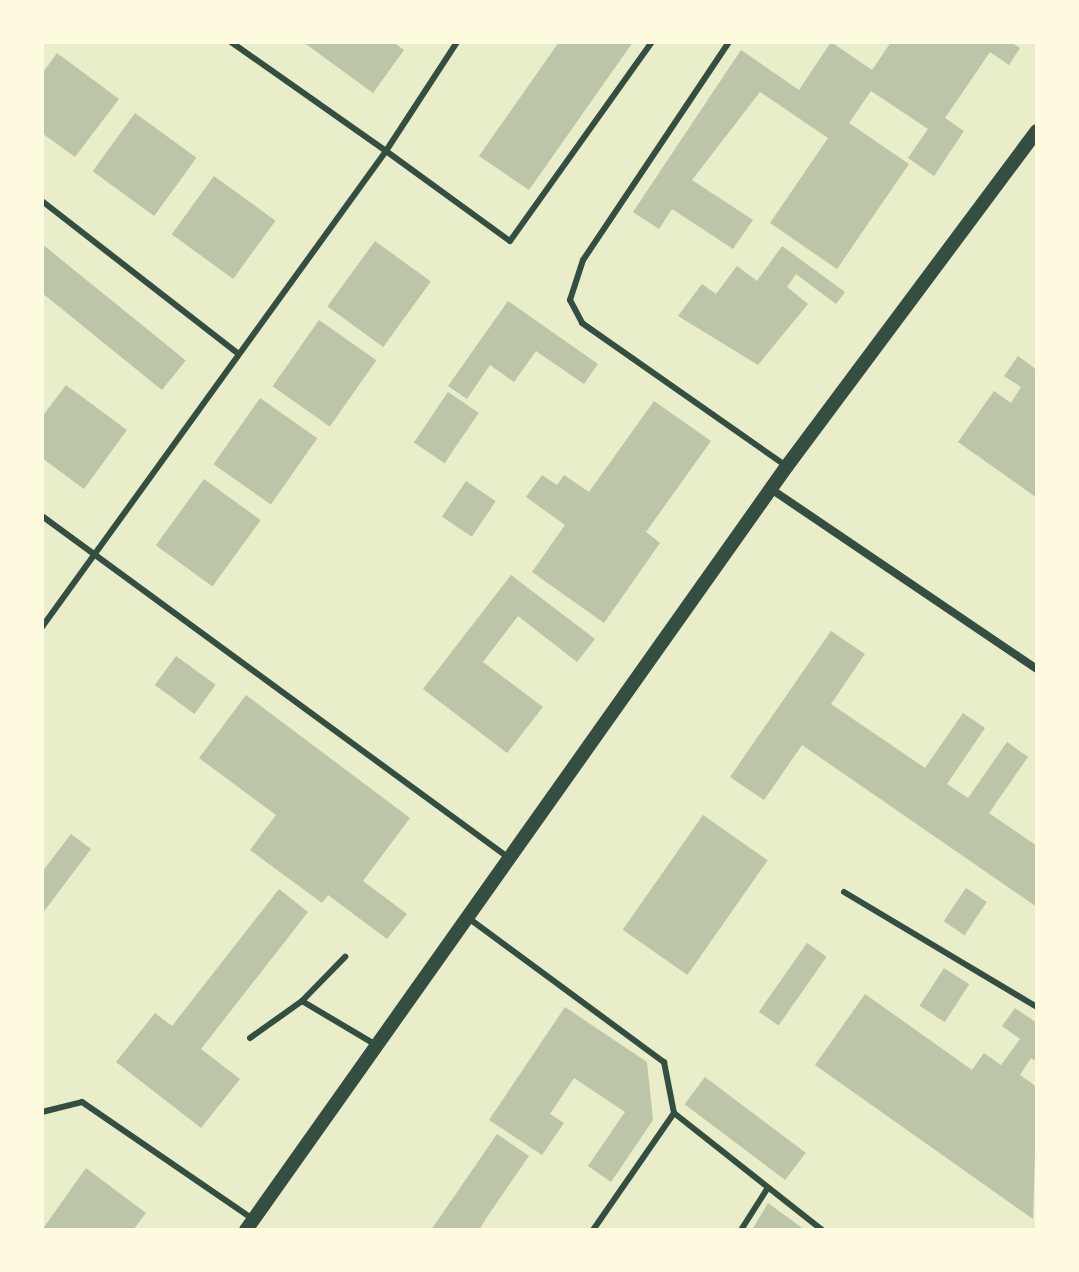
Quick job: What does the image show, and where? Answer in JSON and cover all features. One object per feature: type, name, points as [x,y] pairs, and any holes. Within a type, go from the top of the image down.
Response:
[{"type":"street","points":[[249,1225],[787,466],[1037,131]]},
{"type":"street","points":[[771,489],[1037,669]]},
{"type":"lane","points":[[231,42],[510,241],[652,42]]},
{"type":"lane","points":[[42,627],[237,353],[386,151],[457,42]]},
{"type":"lane","points":[[729,42],[583,260],[570,300],[582,323],[787,466]]},
{"type":"lane","points":[[42,201],[237,353]]},
{"type":"lane","points":[[42,516],[92,557],[509,858]]},
{"type":"lane","points":[[844,892],[1037,1007]]},
{"type":"lane","points":[[467,917],[664,1062],[674,1113],[822,1230]]},
{"type":"lane","points":[[250,1038],[302,1001],[345,957]]},
{"type":"lane","points":[[302,1001],[376,1045]]},
{"type":"lane","points":[[42,1112],[82,1102],[249,1225]]},
{"type":"lane","points":[[593,1230],[674,1113]]},
{"type":"lane","points":[[741,1230],[767,1189]]},
{"type":"building","points":[[303,42],[393,42],[404,50],[373,93]]},
{"type":"building","points":[[559,42],[633,42],[529,190],[479,156]]},
{"type":"building","points":[[831,42],[872,70],[891,42],[1010,42],[1020,48],[1009,65],[990,52],[945,118],[964,131],[934,176],[908,158],[928,129],[871,91],[849,123],[909,164],[837,269],[770,223],[828,138],[760,92],[692,180],[753,220],[733,249],[672,209],[659,229],[633,212],[741,50],[799,90]]},
{"type":"building","points":[[57,53],[119,99],[75,157],[42,133],[42,74]]},
{"type":"building","points":[[135,113],[196,158],[154,216],[93,171]]},
{"type":"building","points":[[214,176],[275,221],[233,279],[172,234]]},
{"type":"building","points":[[375,241],[431,282],[383,347],[327,307]]},
{"type":"building","points":[[42,244],[186,360],[162,390],[42,293]]},
{"type":"building","points":[[782,246],[845,292],[836,304],[796,274],[787,287],[808,304],[758,365],[678,316],[702,284],[716,294],[737,266],[757,281]]},
{"type":"building","points":[[508,301],[598,364],[584,384],[536,351],[514,382],[490,365],[467,399],[448,386]]},
{"type":"building","points":[[319,320],[376,360],[330,427],[273,386]]},
{"type":"building","points":[[1018,356],[1037,370],[1037,498],[958,442],[994,391],[1011,403],[1021,387],[1004,376]]},
{"type":"building","points":[[66,385],[127,430],[84,489],[42,458],[42,417]]},
{"type":"building","points":[[448,392],[479,413],[445,463],[414,443]]},
{"type":"building","points":[[260,398],[317,438],[271,505],[214,464]]},
{"type":"building","points":[[654,401],[711,441],[646,532],[660,543],[604,623],[532,572],[565,525],[526,497],[542,475],[557,485],[564,475],[589,492]]},
{"type":"building","points":[[204,479],[261,520],[212,586],[156,545]]},
{"type":"building","points":[[466,481],[496,501],[472,537],[442,517]]},
{"type":"building","points":[[511,575],[595,639],[577,662],[518,616],[483,662],[543,707],[507,753],[423,689]]},
{"type":"building","points":[[831,631],[865,654],[831,704],[925,768],[963,713],[985,728],[947,784],[968,798],[1007,742],[1028,757],[989,813],[1037,846],[1037,907],[802,745],[764,800],[730,777]]},
{"type":"building","points":[[176,656],[216,685],[194,714],[155,685]]},
{"type":"building","points":[[246,695],[410,818],[363,881],[407,914],[387,939],[328,895],[322,903],[250,850],[276,815],[199,758]]},
{"type":"building","points":[[703,815],[768,860],[687,975],[623,930]]},
{"type":"building","points":[[71,834],[91,849],[42,914],[42,872]]},
{"type":"building","points":[[966,888],[987,902],[964,935],[944,921]]},
{"type":"building","points":[[279,889],[308,912],[201,1049],[240,1079],[201,1128],[116,1062],[155,1013],[172,1026]]},
{"type":"building","points":[[807,943],[827,957],[778,1026],[759,1012]]},
{"type":"building","points":[[944,968],[969,984],[945,1022],[919,1006]]},
{"type":"building","points":[[865,994],[972,1070],[984,1053],[1001,1065],[1020,1039],[1002,1026],[1015,1008],[1037,1023],[1037,1062],[1031,1058],[1020,1075],[1037,1087],[1033,1219],[815,1065]]},
{"type":"building","points":[[565,1007],[647,1062],[653,1120],[611,1182],[588,1166],[625,1112],[574,1078],[550,1114],[564,1123],[542,1155],[489,1120]]},
{"type":"building","points":[[705,1077],[806,1153],[785,1180],[685,1104]]},
{"type":"building","points":[[497,1134],[529,1156],[479,1230],[431,1230]]},
{"type":"building","points":[[86,1168],[146,1213],[133,1230],[42,1230]]},
{"type":"building","points":[[768,1203],[805,1230],[752,1230]]}]
